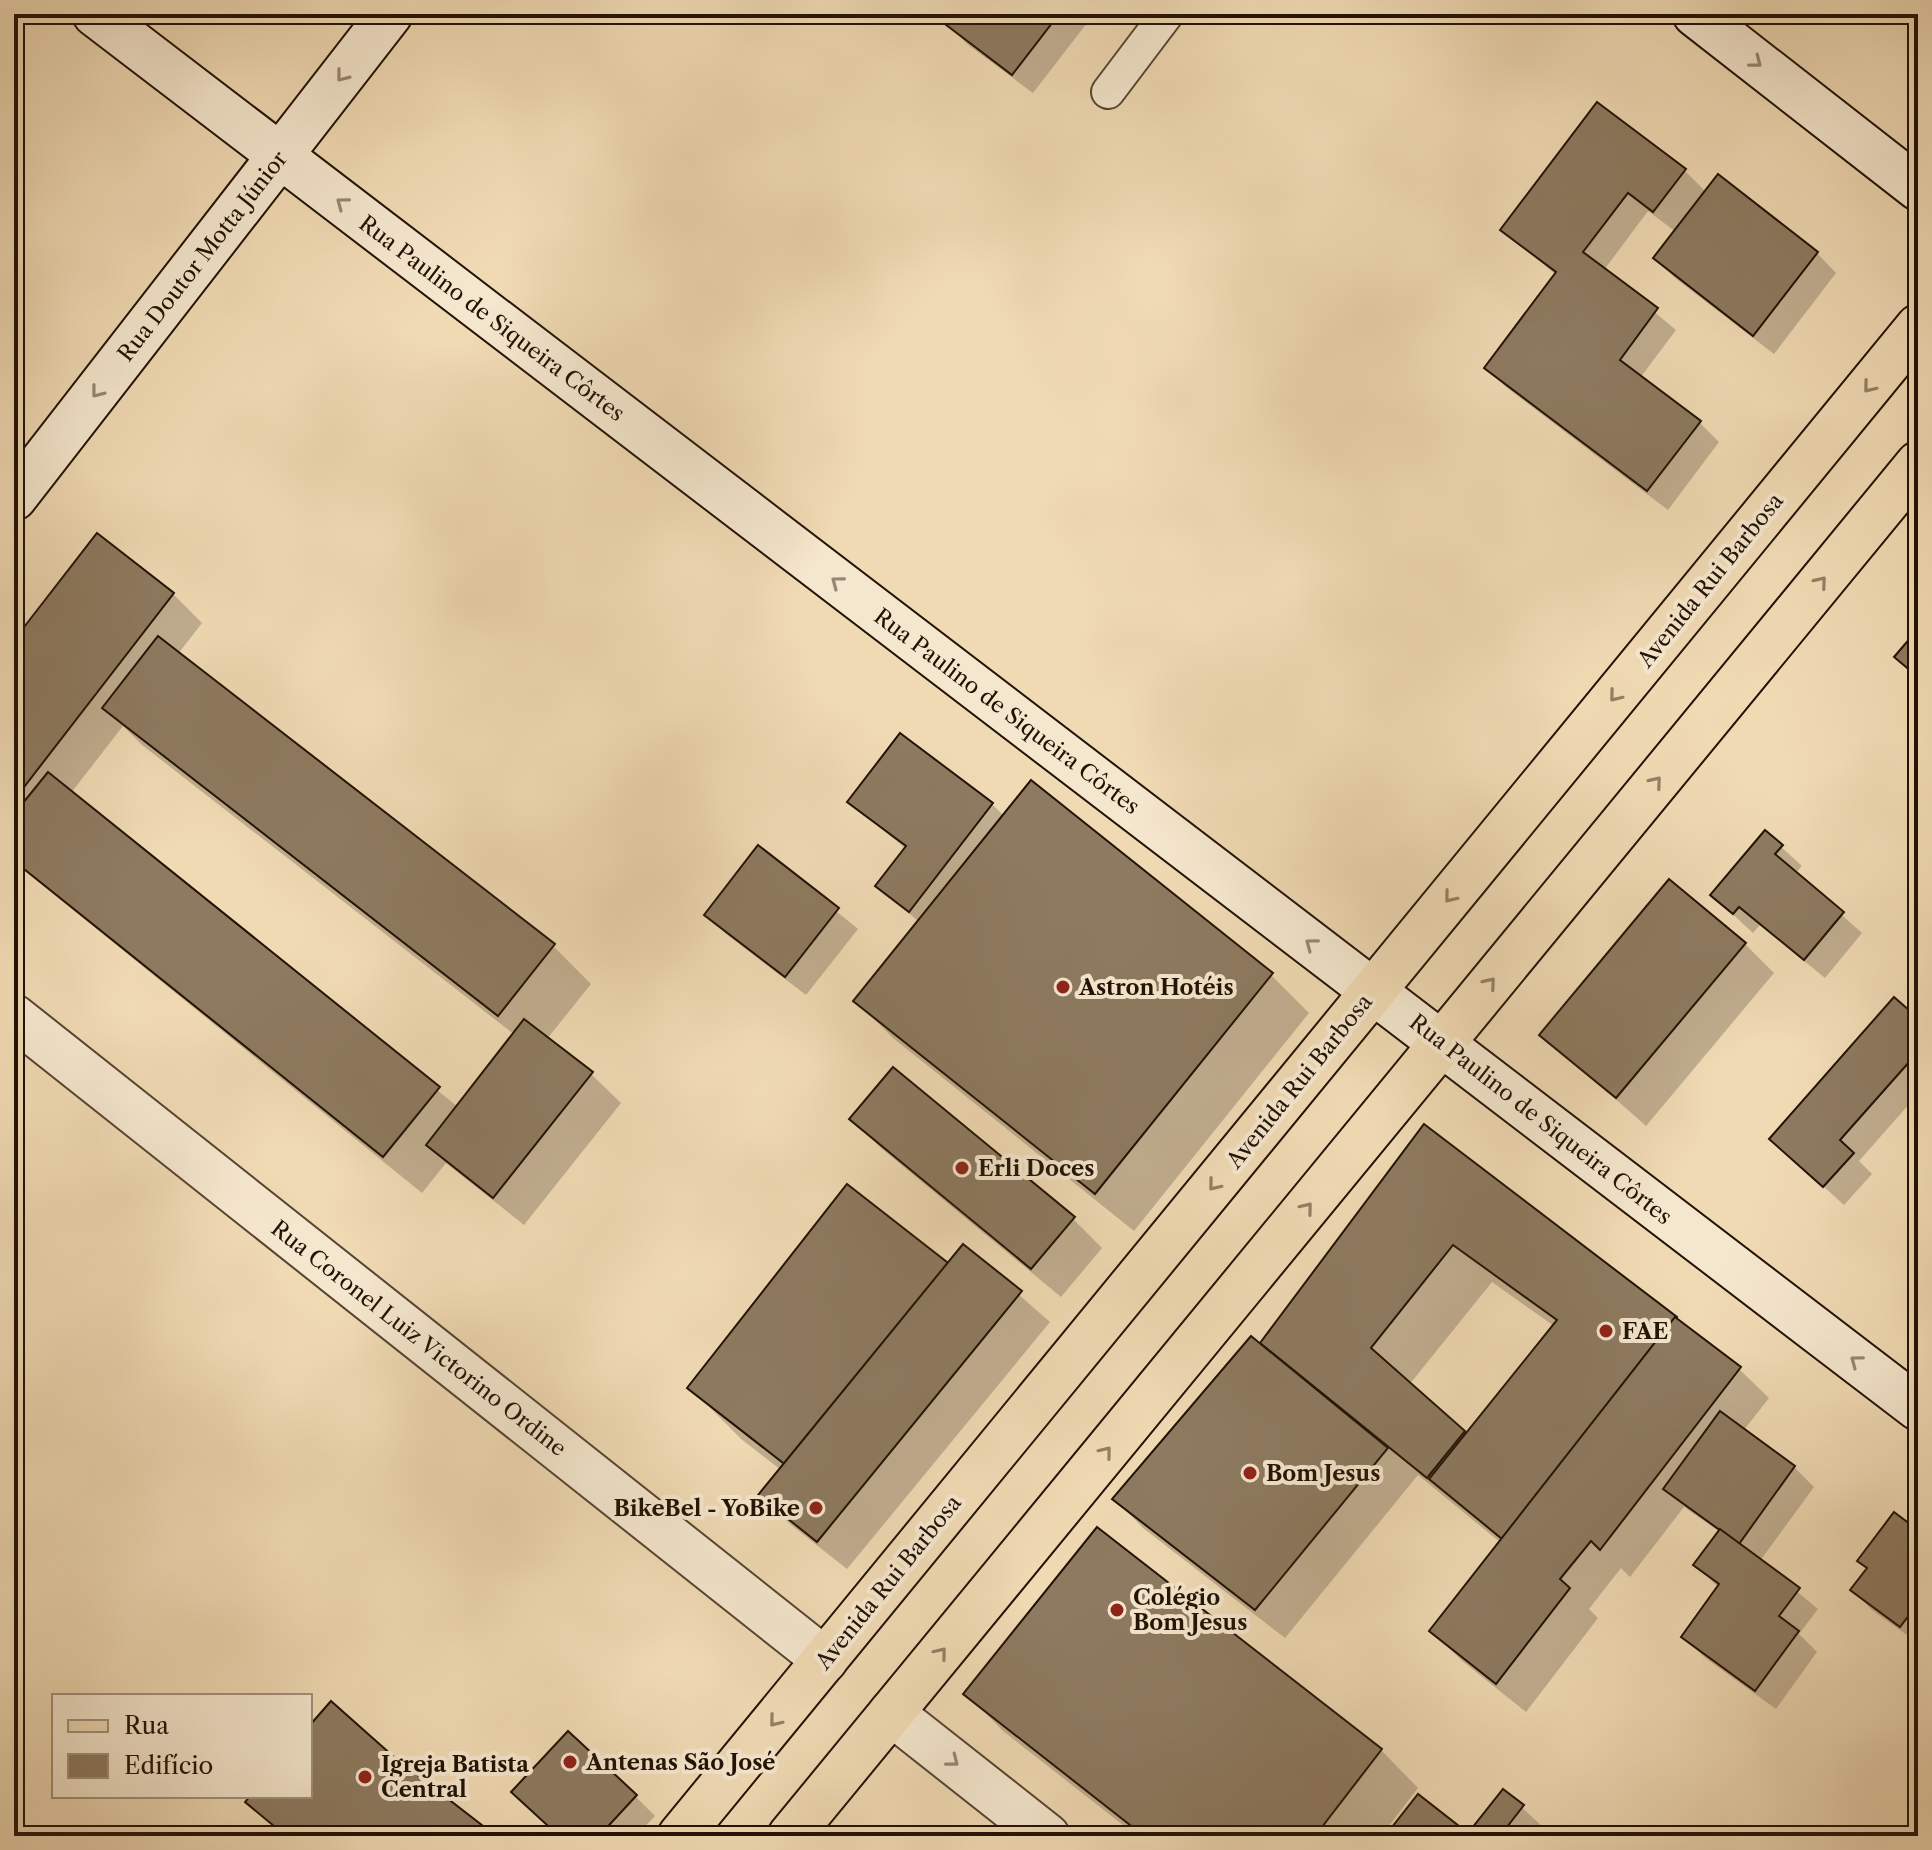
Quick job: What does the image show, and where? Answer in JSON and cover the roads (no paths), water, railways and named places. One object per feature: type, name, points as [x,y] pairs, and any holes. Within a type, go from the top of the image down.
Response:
[{"type":"main road","name":"Avenida Rui Barbosa","points":[[680,1836],[1918,327]]},
{"type":"main road","points":[[790,1836],[1918,464]]},
{"type":"street","name":"Rua Paulino de Siqueira Côrtes","points":[[95,14],[1918,1408]]},
{"type":"street","name":"Rua Doutor Motta Júnior","points":[[14,498],[390,14]]},
{"type":"street","points":[[1695,14],[1918,188]]},
{"type":"street","name":"Rua Coronel Luiz Victorino Ordine","points":[[14,1017],[825,1660]]},
{"type":"street","points":[[891,1713],[1047,1836]]},
{"type":"lane","points":[[1108,92],[1167,14]]},
{"type":"place","name":"Astron Hotéis","points":[[1063,987]]},
{"type":"place","name":"Erli Doces","points":[[962,1168]]},
{"type":"place","name":"FAE","points":[[1606,1331]]},
{"type":"place","name":"Bom Jesus","points":[[1250,1473]]},
{"type":"place","name":"BikeBel - YoBike","points":[[816,1508]]},
{"type":"place","name":"Colégio Bom Jesus","points":[[1117,1610]]},
{"type":"place","name":"Antenas São José","points":[[570,1762]]},
{"type":"place","name":"Igreja Batista Central","points":[[365,1777]]}]
